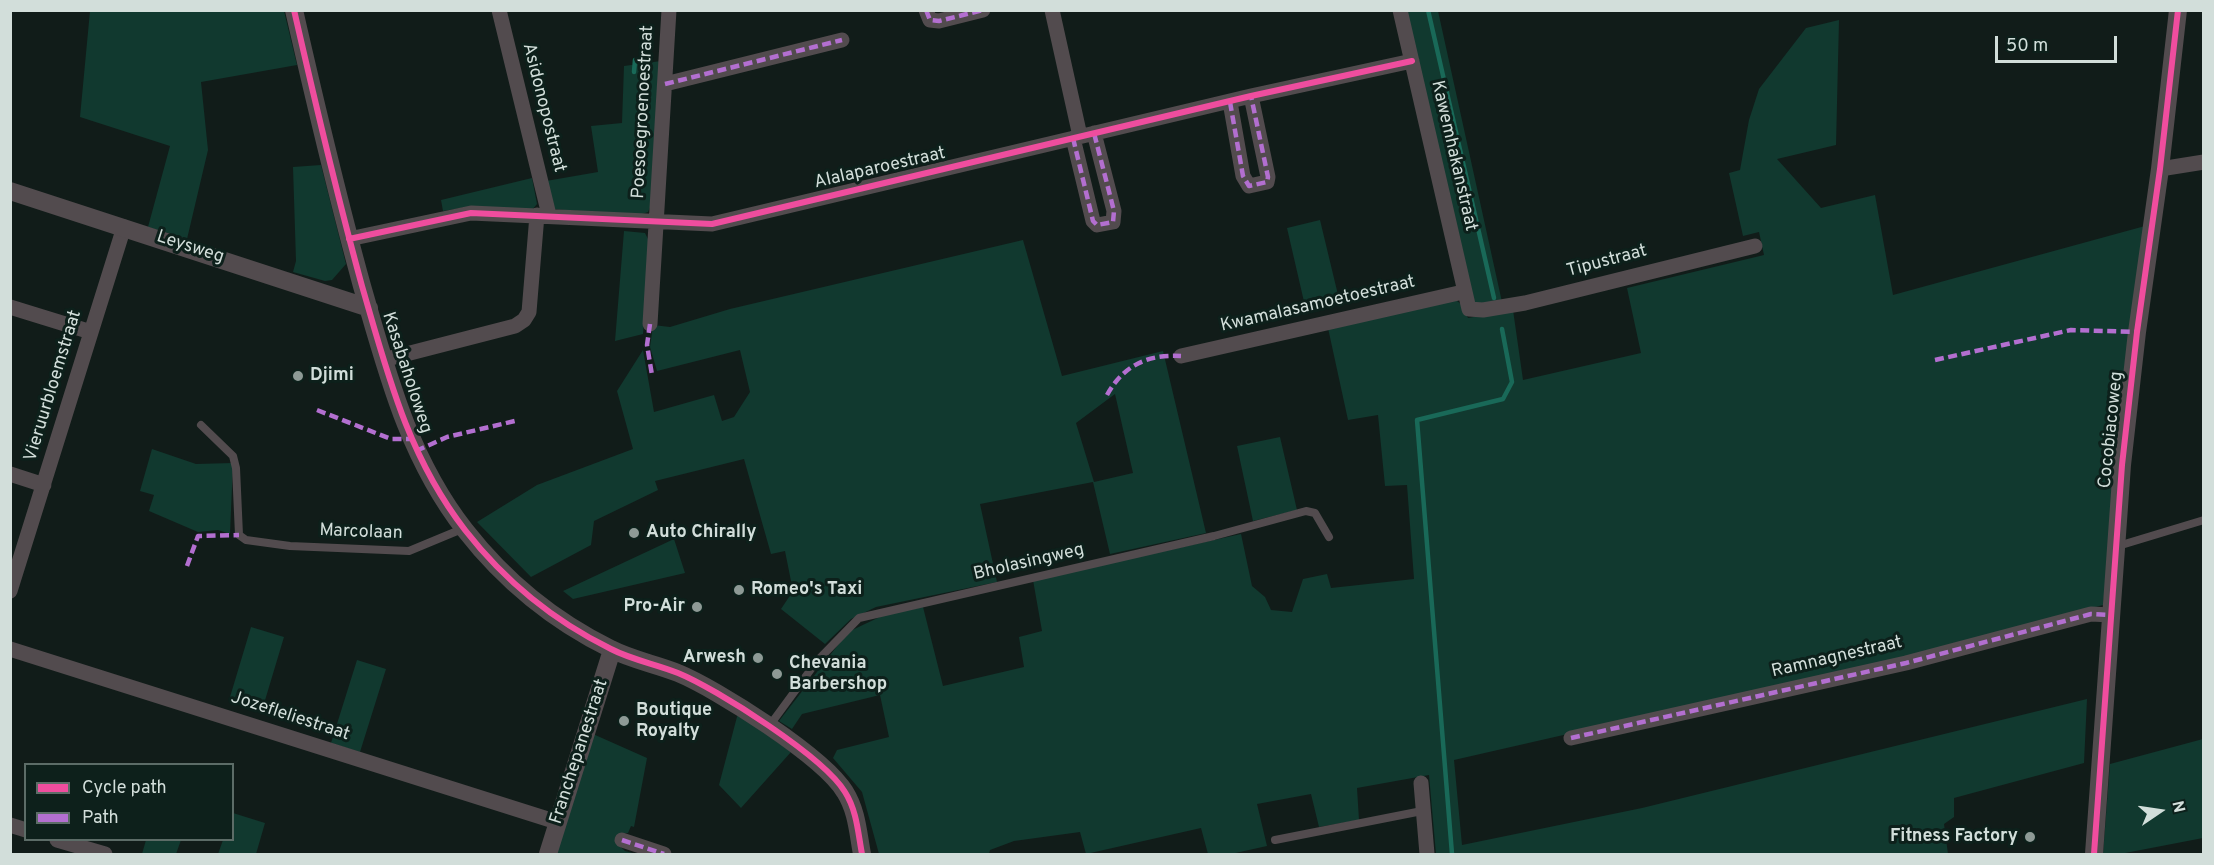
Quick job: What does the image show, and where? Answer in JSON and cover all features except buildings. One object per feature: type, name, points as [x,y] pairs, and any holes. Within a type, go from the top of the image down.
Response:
[{"type":"street","name":"Kasabaholoweg","points":[[294,10],[349,239],[383,360],[410,439],[432,483],[493,564],[566,624],[612,650],[678,673],[713,689],[829,772],[845,791],[855,813],[862,855]]},
{"type":"street","name":"Asidonopostraat","points":[[383,360],[515,326],[524,320],[529,312],[543,215],[499,10]]},
{"type":"street","name":"Poesoegroenoestraat","points":[[650,324],[669,10]]},
{"type":"street","points":[[926,10],[930,20],[939,21],[984,10]]},
{"type":"street","points":[[1052,10],[1082,136],[1093,221],[1097,225],[1106,225],[1113,222],[1114,211],[1082,136]]},
{"type":"street","name":"Kawemhakanstraat","points":[[1400,10],[1463,292],[1469,309]]},
{"type":"street","name":"Cocobiacoweg","points":[[2094,855],[2116,546],[2137,332],[2160,169],[2178,10]]},
{"type":"street","points":[[665,84],[842,40]]},
{"type":"street","name":"Alalaparoestraat","points":[[349,239],[471,213],[711,224],[1251,96],[1412,61]]},
{"type":"street","points":[[1230,102],[1243,176],[1249,186],[1259,185],[1267,182],[1268,177],[1251,96]]},
{"type":"street","points":[[2160,169],[2204,162]]},
{"type":"street","name":"Leysweg","points":[[10,191],[369,308]]},
{"type":"street","name":"Vieruurbloemstraat","points":[[10,591],[124,227]]},
{"type":"street","name":"Tipustraat","points":[[1469,309],[1483,310],[1525,303],[1755,246]]},
{"type":"street","name":"Kwamalasamoetoestraat","points":[[1181,356],[1463,292]]},
{"type":"street","points":[[10,307],[91,332]]},
{"type":"street","points":[[10,474],[44,485]]},
{"type":"street","name":"Ramnagnestraat","points":[[1571,738],[1906,663],[2091,614],[2111,615]]},
{"type":"street","name":"Jozefleliestraat","points":[[10,649],[557,822]]},
{"type":"street","name":"Franchepanestraat","points":[[548,855],[612,650]]},
{"type":"street","points":[[1421,783],[1422,812],[1428,855]]},
{"type":"street","points":[[622,840],[664,855]]},
{"type":"street","points":[[60,841],[105,855]]},
{"type":"lane","name":"Marcolaan","points":[[201,425],[233,456],[236,468],[239,535],[246,540],[290,546],[409,551],[464,528]]},
{"type":"lane","name":"Bholasingweg","points":[[768,727],[817,662],[859,618],[1214,536],[1306,511],[1315,513],[1329,537]]},
{"type":"lane","points":[[2116,546],[2204,520]]},
{"type":"lane","points":[[1275,840],[1422,812]]},
{"type":"green space","points":[[90,11],[284,11],[297,65],[201,82],[208,150],[187,239],[148,227],[170,146],[80,117]]},
{"type":"green space","points":[[1407,11],[1438,11],[1502,302],[1477,304],[1472,300]]},
{"type":"green space","points":[[1839,20],[1836,145],[1777,159],[1821,208],[1875,195],[1893,295],[2145,226],[2103,605],[1918,654],[1454,760],[1462,845],[1642,808],[2087,699],[2084,763],[1954,798],[1954,817],[1944,824],[1948,854],[1436,854],[1429,775],[1357,788],[1359,820],[1319,827],[1311,794],[1257,804],[1267,846],[1231,854],[1208,854],[1201,828],[1086,854],[1080,832],[1014,841],[990,850],[989,854],[879,854],[862,792],[833,758],[837,750],[889,737],[880,695],[802,714],[792,729],[779,721],[848,632],[884,615],[923,607],[943,686],[1024,667],[1019,637],[1042,631],[1033,580],[1241,534],[1252,586],[1265,597],[1271,610],[1292,612],[1303,579],[1327,574],[1331,588],[1414,579],[1407,485],[1385,486],[1378,415],[1348,420],[1328,328],[1453,298],[1461,304],[1468,318],[1513,310],[1523,380],[1641,353],[1627,288],[1764,255],[1759,232],[1743,236],[1729,173],[1740,170],[1749,120],[1759,89],[1806,28]]},
{"type":"green space","points":[[661,61],[651,205],[648,212],[636,216],[553,209],[546,181],[598,172],[591,126],[622,123],[624,66]]},
{"type":"green space","points":[[321,165],[346,264],[332,280],[325,281],[293,272],[296,261],[293,167]]},
{"type":"green space","points":[[532,178],[537,204],[532,210],[467,207],[443,211],[441,200]]},
{"type":"green space","points":[[1320,220],[1339,299],[1305,306],[1287,228]]},
{"type":"green space","points":[[624,231],[645,233],[650,243],[643,334],[615,341]]},
{"type":"green space","points":[[1023,240],[1062,376],[1163,351],[1206,533],[1110,554],[1093,482],[980,504],[997,582],[876,607],[851,619],[825,644],[781,609],[793,591],[785,551],[771,554],[744,459],[655,481],[658,490],[594,521],[591,545],[531,577],[477,522],[537,485],[633,449],[617,391],[643,350],[654,412],[714,395],[722,421],[734,417],[750,392],[740,350],[657,371],[650,347],[653,325],[670,327],[730,309]],"holes":[[[1115,394],[1133,473],[1094,482],[1076,423]]]},
{"type":"green space","points":[[1280,437],[1297,510],[1253,521],[1237,446]]},
{"type":"green space","points":[[152,449],[196,464],[233,463],[230,534],[218,530],[198,532],[149,511],[154,495],[140,491]]},
{"type":"green space","points":[[674,539],[685,573],[573,599],[563,591]]},
{"type":"green space","points":[[251,627],[284,637],[263,707],[230,697]]},
{"type":"green space","points":[[357,660],[386,669],[360,752],[331,743]]},
{"type":"green space","points":[[738,713],[791,752],[741,808],[719,785]]},
{"type":"green space","points":[[593,734],[647,758],[634,827],[631,826],[628,833],[621,833],[618,844],[625,851],[636,854],[554,854]]},
{"type":"green space","points":[[2203,739],[2203,838],[2120,854],[2103,854],[2110,764]]},
{"type":"green space","points":[[234,813],[265,823],[256,854],[218,854],[223,841],[234,841]]},
{"type":"green space","points":[[146,841],[181,841],[176,854],[142,854]]},
{"type":"waterway","points":[[1428,10],[1494,298]]},
{"type":"waterway","points":[[634,72],[635,60]]},
{"type":"waterway","points":[[1452,854],[1417,420],[1503,399],[1512,382],[1502,329]]},
{"type":"marked path","points":[[926,10],[930,20],[939,21],[983,10]]},
{"type":"marked path","points":[[665,84],[842,40]]},
{"type":"marked path","points":[[1230,102],[1243,176],[1249,186],[1267,182],[1268,177],[1251,96]]},
{"type":"marked path","points":[[1073,138],[1093,221],[1097,225],[1113,222],[1114,211],[1094,133]]},
{"type":"marked path","points":[[650,324],[647,345],[652,375]]},
{"type":"marked path","points":[[1935,360],[2071,330],[2137,332]]},
{"type":"marked path","points":[[1107,395],[1121,376],[1137,364],[1157,357],[1181,356]]},
{"type":"marked path","points":[[317,410],[391,439],[410,439]]},
{"type":"marked path","points":[[416,451],[447,437],[519,420]]},
{"type":"marked path","points":[[187,566],[198,536],[239,535]]},
{"type":"marked path","points":[[1571,738],[1906,663],[2091,614],[2111,615]]},
{"type":"marked path","points":[[622,840],[664,854]]},
{"type":"cycle path","points":[[294,10],[344,217],[381,350],[414,443],[445,502],[465,530],[496,566],[531,598],[570,626],[611,649],[678,673],[718,693],[768,725],[816,761],[833,777],[849,799],[862,854]]},
{"type":"cycle path","points":[[2094,854],[2122,465],[2178,10]]},
{"type":"cycle path","points":[[349,239],[471,213],[712,224],[1251,96],[1412,61]]},
{"type":"place","name":"Djimi","points":[[298,376]]},
{"type":"place","name":"Auto Chirally","points":[[634,533]]},
{"type":"place","name":"Romeo's Taxi","points":[[739,590]]},
{"type":"place","name":"Pro-Air","points":[[697,607]]},
{"type":"place","name":"Arwesh","points":[[758,658]]},
{"type":"place","name":"Chevania Barbershop","points":[[777,674]]},
{"type":"place","name":"Boutique Royalty","points":[[624,721]]},
{"type":"place","name":"Fitness Factory","points":[[2030,837]]}]
